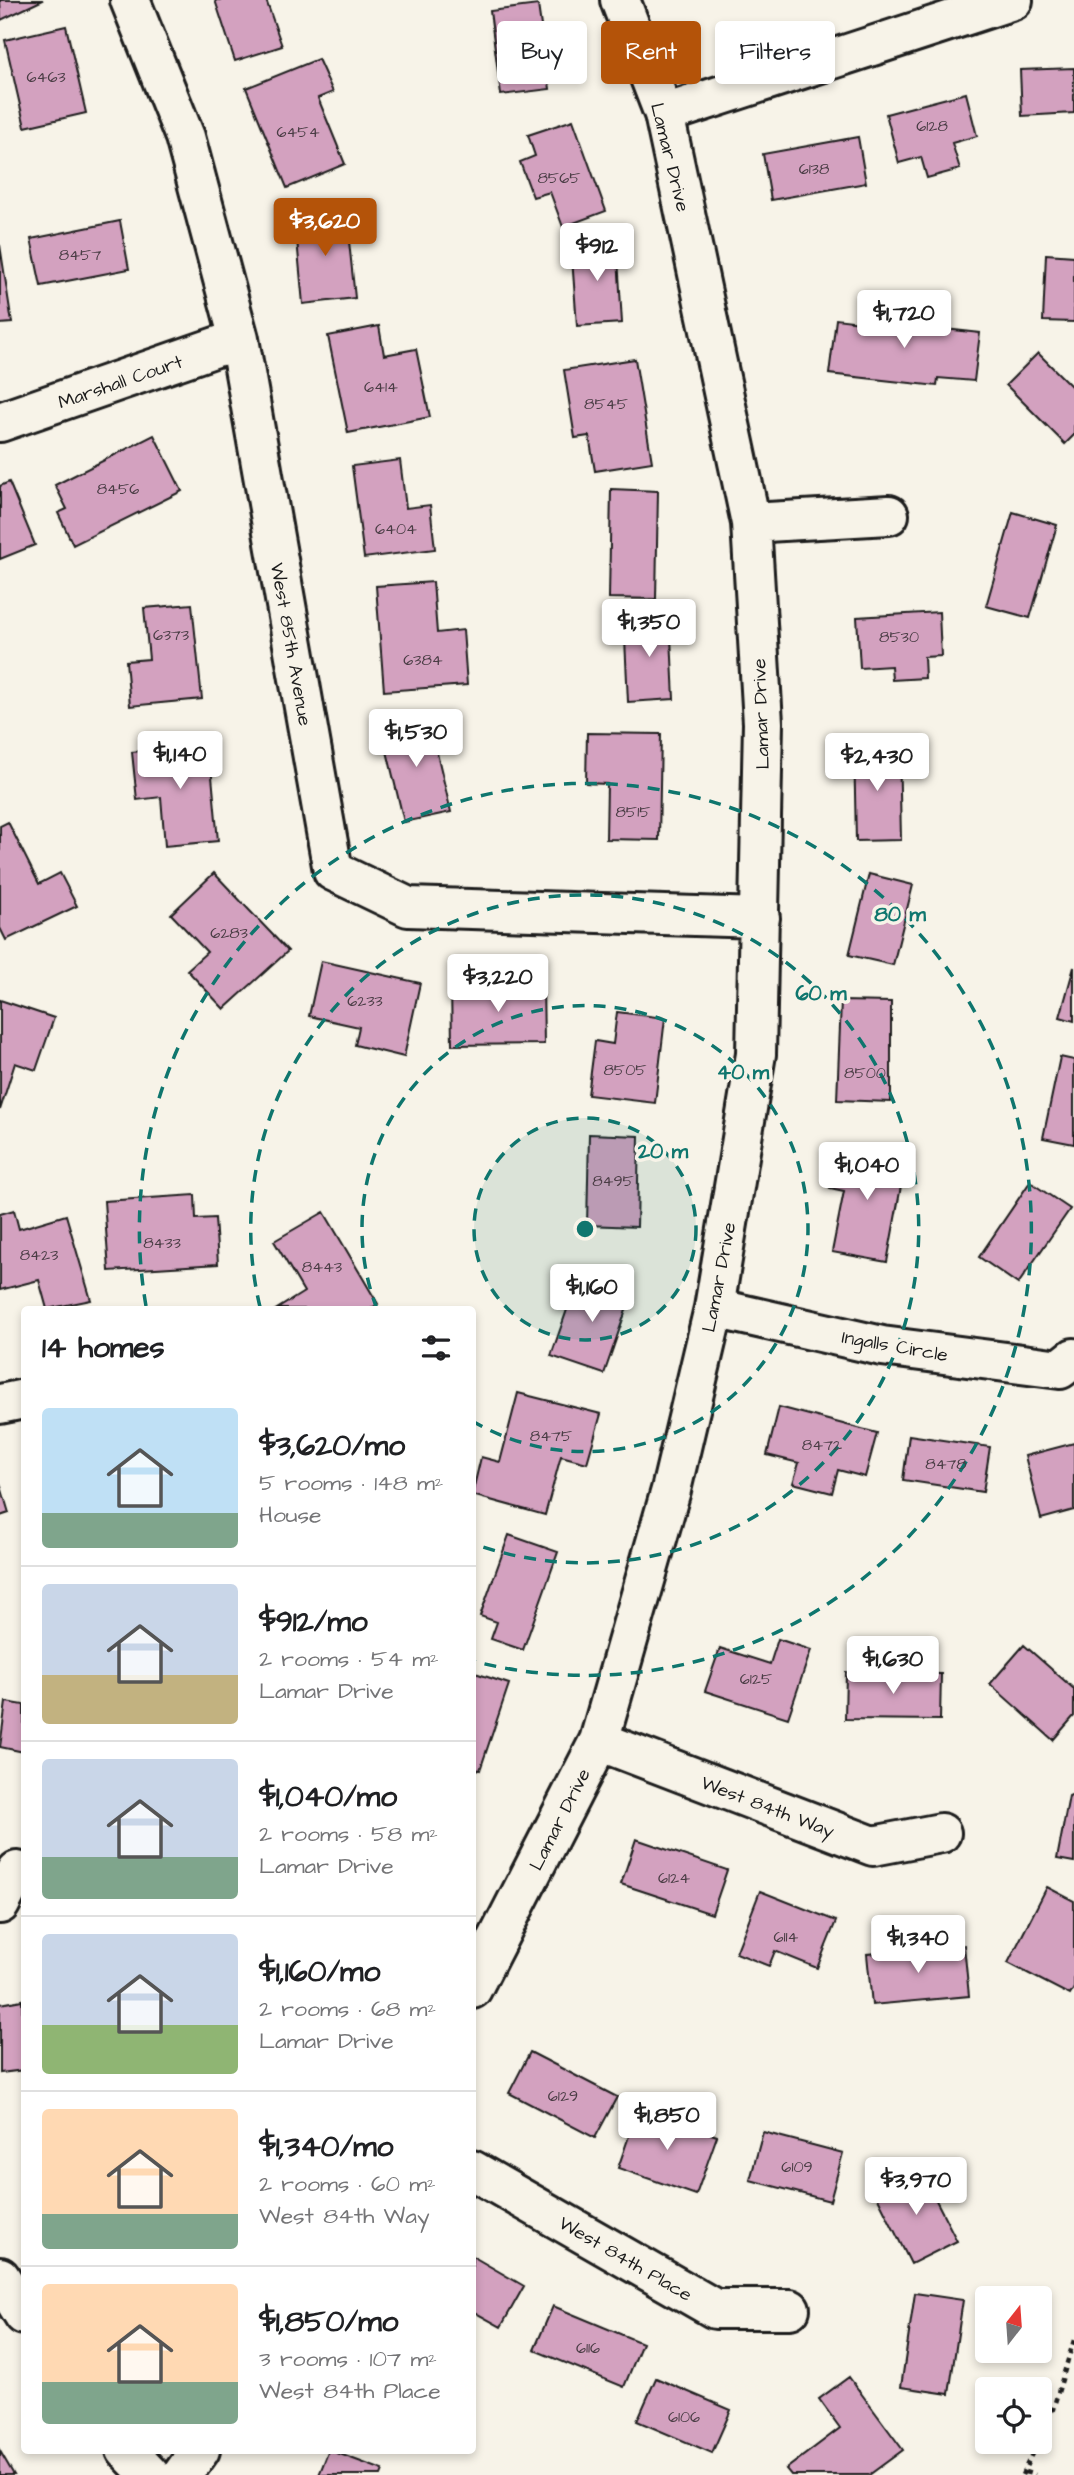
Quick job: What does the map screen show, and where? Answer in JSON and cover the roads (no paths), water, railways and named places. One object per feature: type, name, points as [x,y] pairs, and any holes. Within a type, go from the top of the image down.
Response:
[{"type":"street","name":"West 85th Avenue","points":[[130,0],[184,138],[239,339],[333,871],[408,907],[760,918]]},
{"type":"street","name":"Lamar Drive","points":[[476,1981],[599,1741],[671,1490],[714,1308],[755,1054],[763,723],[751,523],[664,114],[620,0]]},
{"type":"street","points":[[664,114],[1013,0]]},
{"type":"street","name":"Marshall Court","points":[[0,422],[239,339]]},
{"type":"street","points":[[751,523],[889,515]]},
{"type":"street","name":"Ingalls Circle","points":[[714,1308],[882,1346],[1060,1369],[1074,1358]]},
{"type":"street","points":[[0,1404],[21,1400]]},
{"type":"street","name":"West 84th Way","points":[[599,1741],[873,1846],[941,1833]]},
{"type":"street","name":"West 84th Place","points":[[476,2172],[715,2309],[790,2309]]},
{"type":"street","points":[[0,2277],[21,2310]]},
{"type":"street","points":[[130,2454],[150,2475]]},
{"type":"street","points":[[182,2475],[197,2454]]}]
